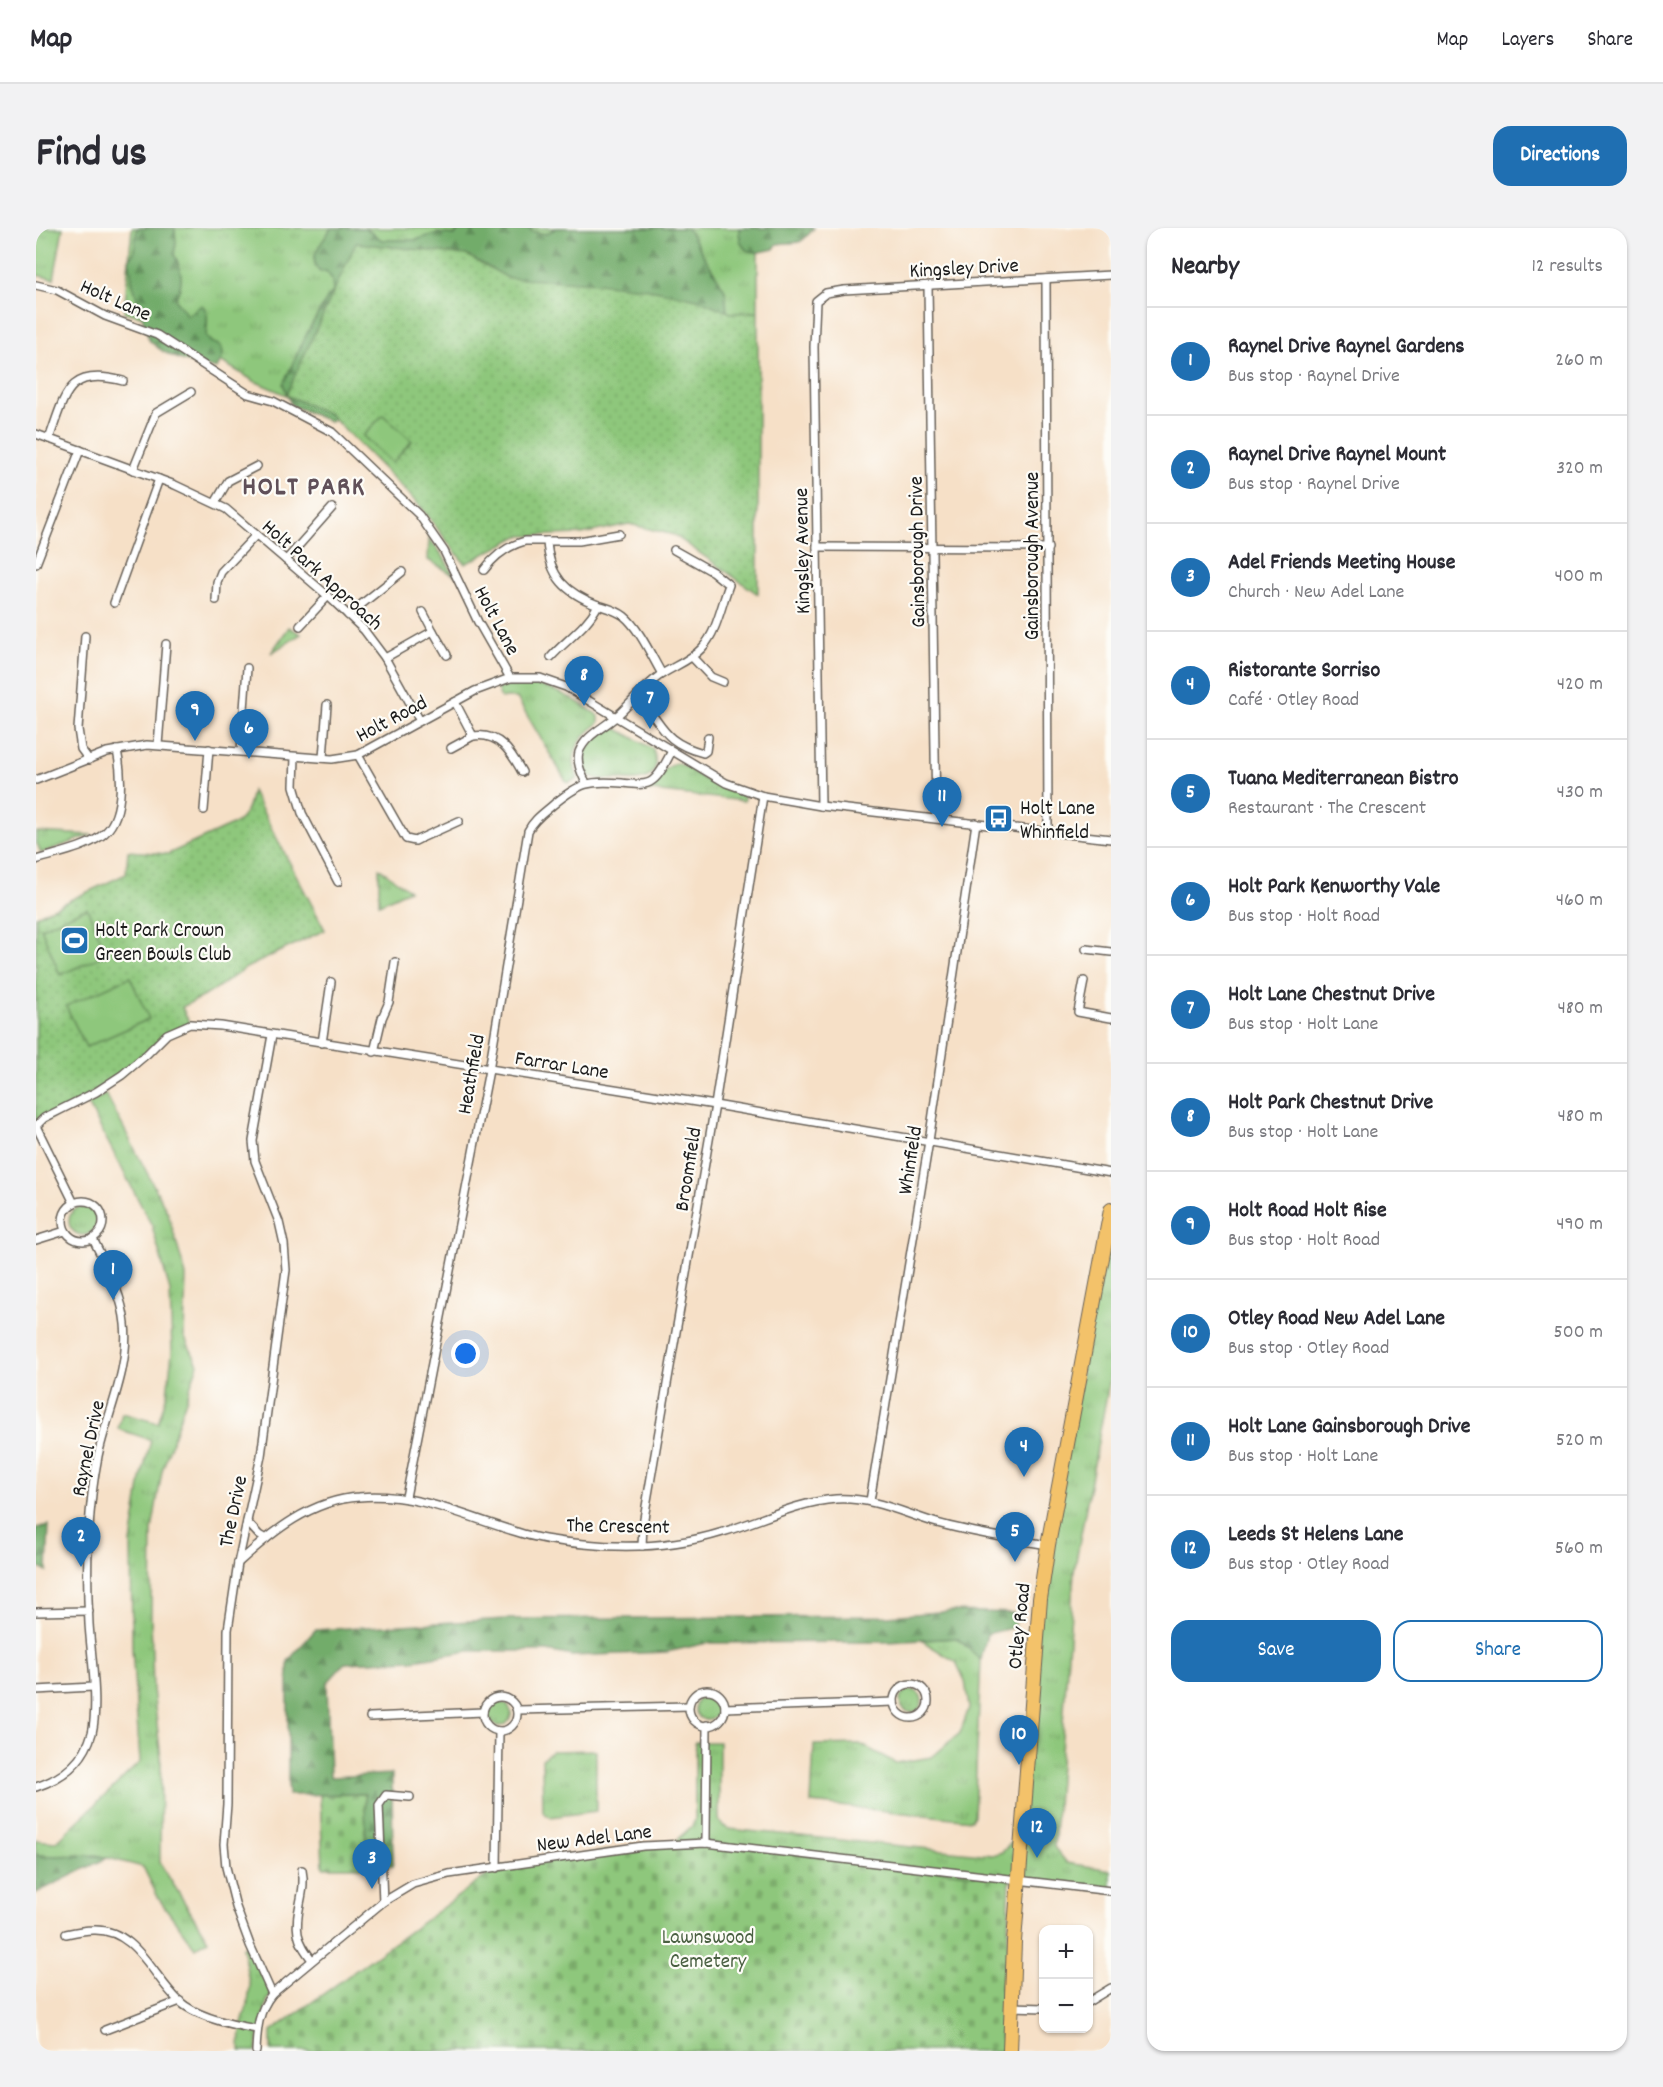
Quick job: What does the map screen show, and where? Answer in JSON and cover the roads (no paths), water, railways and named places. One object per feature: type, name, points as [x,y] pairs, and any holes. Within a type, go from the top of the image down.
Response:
[{"type":"highway","name":"Otley Road","points":[[1010,2051],[1014,1942],[1040,1599],[1048,1545],[1111,1210]]},
{"type":"street","name":"Kingsley Drive","points":[[819,297],[826,293],[843,290],[1111,275]]},
{"type":"street","name":"Gainsborough Avenue","points":[[1046,279],[1048,832]]},
{"type":"street","name":"Holt Lane","points":[[36,285],[57,290],[105,316],[157,335],[248,394],[273,401],[332,432],[419,515],[444,551],[478,622],[510,678],[540,678],[566,687],[726,783],[763,796],[821,806],[1111,839]]},
{"type":"street","name":"Gainsborough Drive","points":[[928,286],[936,818]]},
{"type":"street","name":"Kingsley Avenue","points":[[819,297],[814,307],[821,806]]},
{"type":"street","points":[[49,439],[64,398],[74,384],[91,376],[123,381]]},
{"type":"street","points":[[133,470],[156,413],[191,392]]},
{"type":"street","name":"Holt Park Approach","points":[[36,434],[159,479],[215,503],[232,514],[328,596],[375,643],[420,721]]},
{"type":"street","points":[[36,564],[80,450]]},
{"type":"street","points":[[215,503],[228,481],[257,466]]},
{"type":"street","points":[[114,603],[159,479]]},
{"type":"street","points":[[286,560],[332,508]]},
{"type":"street","points":[[484,570],[495,556],[518,543],[589,540],[619,534]]},
{"type":"street","points":[[216,600],[217,582],[221,572],[256,535]]},
{"type":"street","points":[[547,541],[551,566],[565,587],[579,598],[614,610],[631,624],[662,674]]},
{"type":"street","points":[[817,547],[1048,548]]},
{"type":"street","points":[[672,751],[656,778],[641,784],[586,783],[579,765],[578,754],[591,735],[617,717],[662,674],[693,658],[710,636],[729,585],[713,572],[674,550]]},
{"type":"street","points":[[348,615],[402,572]]},
{"type":"street","points":[[300,626],[328,596]]},
{"type":"street","points":[[551,657],[569,638],[587,624],[598,605]]},
{"type":"street","points":[[423,612],[447,655]]},
{"type":"street","points":[[385,658],[433,631]]},
{"type":"street","points":[[85,636],[78,729],[81,749],[89,760]]},
{"type":"street","points":[[158,745],[166,644]]},
{"type":"street","points":[[693,658],[711,676],[723,682]]},
{"type":"street","points":[[241,751],[247,668]]},
{"type":"street","name":"Holt Road","points":[[36,780],[117,750],[158,745],[295,757],[345,758],[358,755],[475,691],[510,678]]},
{"type":"street","points":[[637,696],[667,736],[689,749],[703,753],[706,751],[708,737]]},
{"type":"street","points":[[455,702],[473,736]]},
{"type":"street","points":[[323,758],[327,705]]},
{"type":"street","points":[[451,748],[473,736],[488,736],[501,742],[512,754],[522,772]]},
{"type":"street","points":[[204,810],[209,749]]},
{"type":"street","points":[[36,860],[91,842],[103,835],[111,826],[117,814],[119,800],[120,763],[117,750]]},
{"type":"street","points":[[358,755],[406,839],[415,841],[459,820]]},
{"type":"street","points":[[295,757],[294,786],[302,813],[338,882]]},
{"type":"street","name":"Heathfield","points":[[406,1497],[489,1070],[528,831],[536,819],[577,786],[586,783]]},
{"type":"street","name":"Broomfield","points":[[642,1546],[643,1524],[715,1105],[763,796]]},
{"type":"street","name":"Whinfield","points":[[870,1501],[929,1141],[976,823]]},
{"type":"street","points":[[1086,949],[1111,952]]},
{"type":"street","points":[[374,1052],[382,1018],[389,1002],[395,962]]},
{"type":"street","points":[[1084,981],[1078,1012],[1111,1018]]},
{"type":"street","points":[[322,1043],[331,982]]},
{"type":"street","name":"Farrar Lane","points":[[36,1126],[44,1118],[96,1092],[122,1075],[167,1034],[190,1024],[221,1026],[715,1105],[1111,1173]]},
{"type":"street","name":"The Drive","points":[[272,1035],[257,1116],[254,1151],[261,1180],[279,1222],[285,1244],[286,1270],[261,1456],[238,1563],[228,1630],[224,1844],[226,1868],[236,1907],[272,1994]]},
{"type":"street","points":[[36,1126],[74,1203]]},
{"type":"street","points":[[80,1201],[94,1204],[103,1215],[102,1228],[93,1239],[81,1242],[74,1240],[65,1231],[63,1218],[74,1203],[80,1201]]},
{"type":"street","points":[[36,1240],[65,1231]]},
{"type":"street","name":"Raynel Drive","points":[[36,1787],[54,1781],[79,1760],[87,1747],[94,1720],[88,1543],[98,1456],[118,1385],[126,1342],[123,1308],[93,1239]]},
{"type":"street","name":"The Crescent","points":[[238,1563],[297,1517],[321,1505],[357,1497],[406,1497],[429,1502],[519,1533],[554,1541],[642,1546],[681,1542],[722,1533],[810,1503],[838,1499],[870,1501],[974,1532],[1048,1545]]},
{"type":"street","points":[[247,1522],[266,1539]]},
{"type":"street","points":[[36,1612],[89,1611]]},
{"type":"street","points":[[908,1684],[922,1686],[929,1699],[926,1711],[914,1718],[901,1715],[894,1702],[897,1690],[908,1684]]},
{"type":"street","points":[[36,1690],[93,1688]]},
{"type":"street","points":[[711,1690],[721,1696],[725,1708],[721,1719],[706,1725],[698,1723],[691,1716],[689,1706],[700,1691],[711,1690]]},
{"type":"street","points":[[502,1696],[513,1701],[518,1710],[516,1721],[511,1727],[499,1731],[486,1724],[483,1712],[489,1700],[502,1696]]},
{"type":"street","points":[[725,1708],[894,1702]]},
{"type":"street","points":[[518,1710],[689,1706]]},
{"type":"street","points":[[370,1717],[483,1712]]},
{"type":"street","points":[[706,1725],[706,1843]]},
{"type":"street","points":[[497,1868],[499,1731]]},
{"type":"street","points":[[383,1902],[379,1804],[386,1795],[411,1797]]},
{"type":"street","name":"New Adel Lane","points":[[256,2051],[257,2029],[262,2009],[272,1994],[383,1902],[413,1884],[450,1874],[644,1846],[706,1843],[1111,1891]]},
{"type":"street","points":[[302,1870],[304,1886],[298,1931],[300,1942],[312,1960]]},
{"type":"street","points":[[66,1934],[93,1929],[119,1935],[134,1946],[180,2001],[204,2015],[257,2029]]},
{"type":"street","points":[[1093,1999],[1111,1988]]},
{"type":"street","points":[[105,2030],[180,2001]]},
{"type":"street","points":[[1012,2007],[1039,2008]]},
{"type":"place","name":"Holt Park Chestnut Drive","points":[[584,706]]},
{"type":"place","name":"Holt Lane Chestnut Drive","points":[[650,729]]},
{"type":"place","name":"Holt Road Holt Rise","points":[[195,741]]},
{"type":"place","name":"Holt Park Kenworthy Vale","points":[[249,759]]},
{"type":"place","name":"Holt Lane Whinfield","points":[[999,819]]},
{"type":"place","name":"Holt Lane Gainsborough Drive","points":[[942,827]]},
{"type":"place","name":"Holt Park Crown Green Bowls Club","points":[[74,941]]},
{"type":"place","name":"Raynel Drive Raynel Gardens","points":[[113,1300]]},
{"type":"place","name":"Ristorante Sorriso","points":[[1024,1477]]},
{"type":"place","name":"Tuana Mediterranean Bistro","points":[[1015,1562]]},
{"type":"place","name":"Raynel Drive Raynel Mount","points":[[81,1567]]},
{"type":"place","name":"Otley Road New Adel Lane","points":[[1019,1765]]},
{"type":"place","name":"Leeds St Helens Lane","points":[[1037,1858]]},
{"type":"place","name":"Adel Friends Meeting House","points":[[372,1889]]},
{"type":"district","name":"HOLT PARK","points":[[304,485]]},
{"type":"park label","name":"Lawnswood Cemetery","points":[[708,1948]]}]
